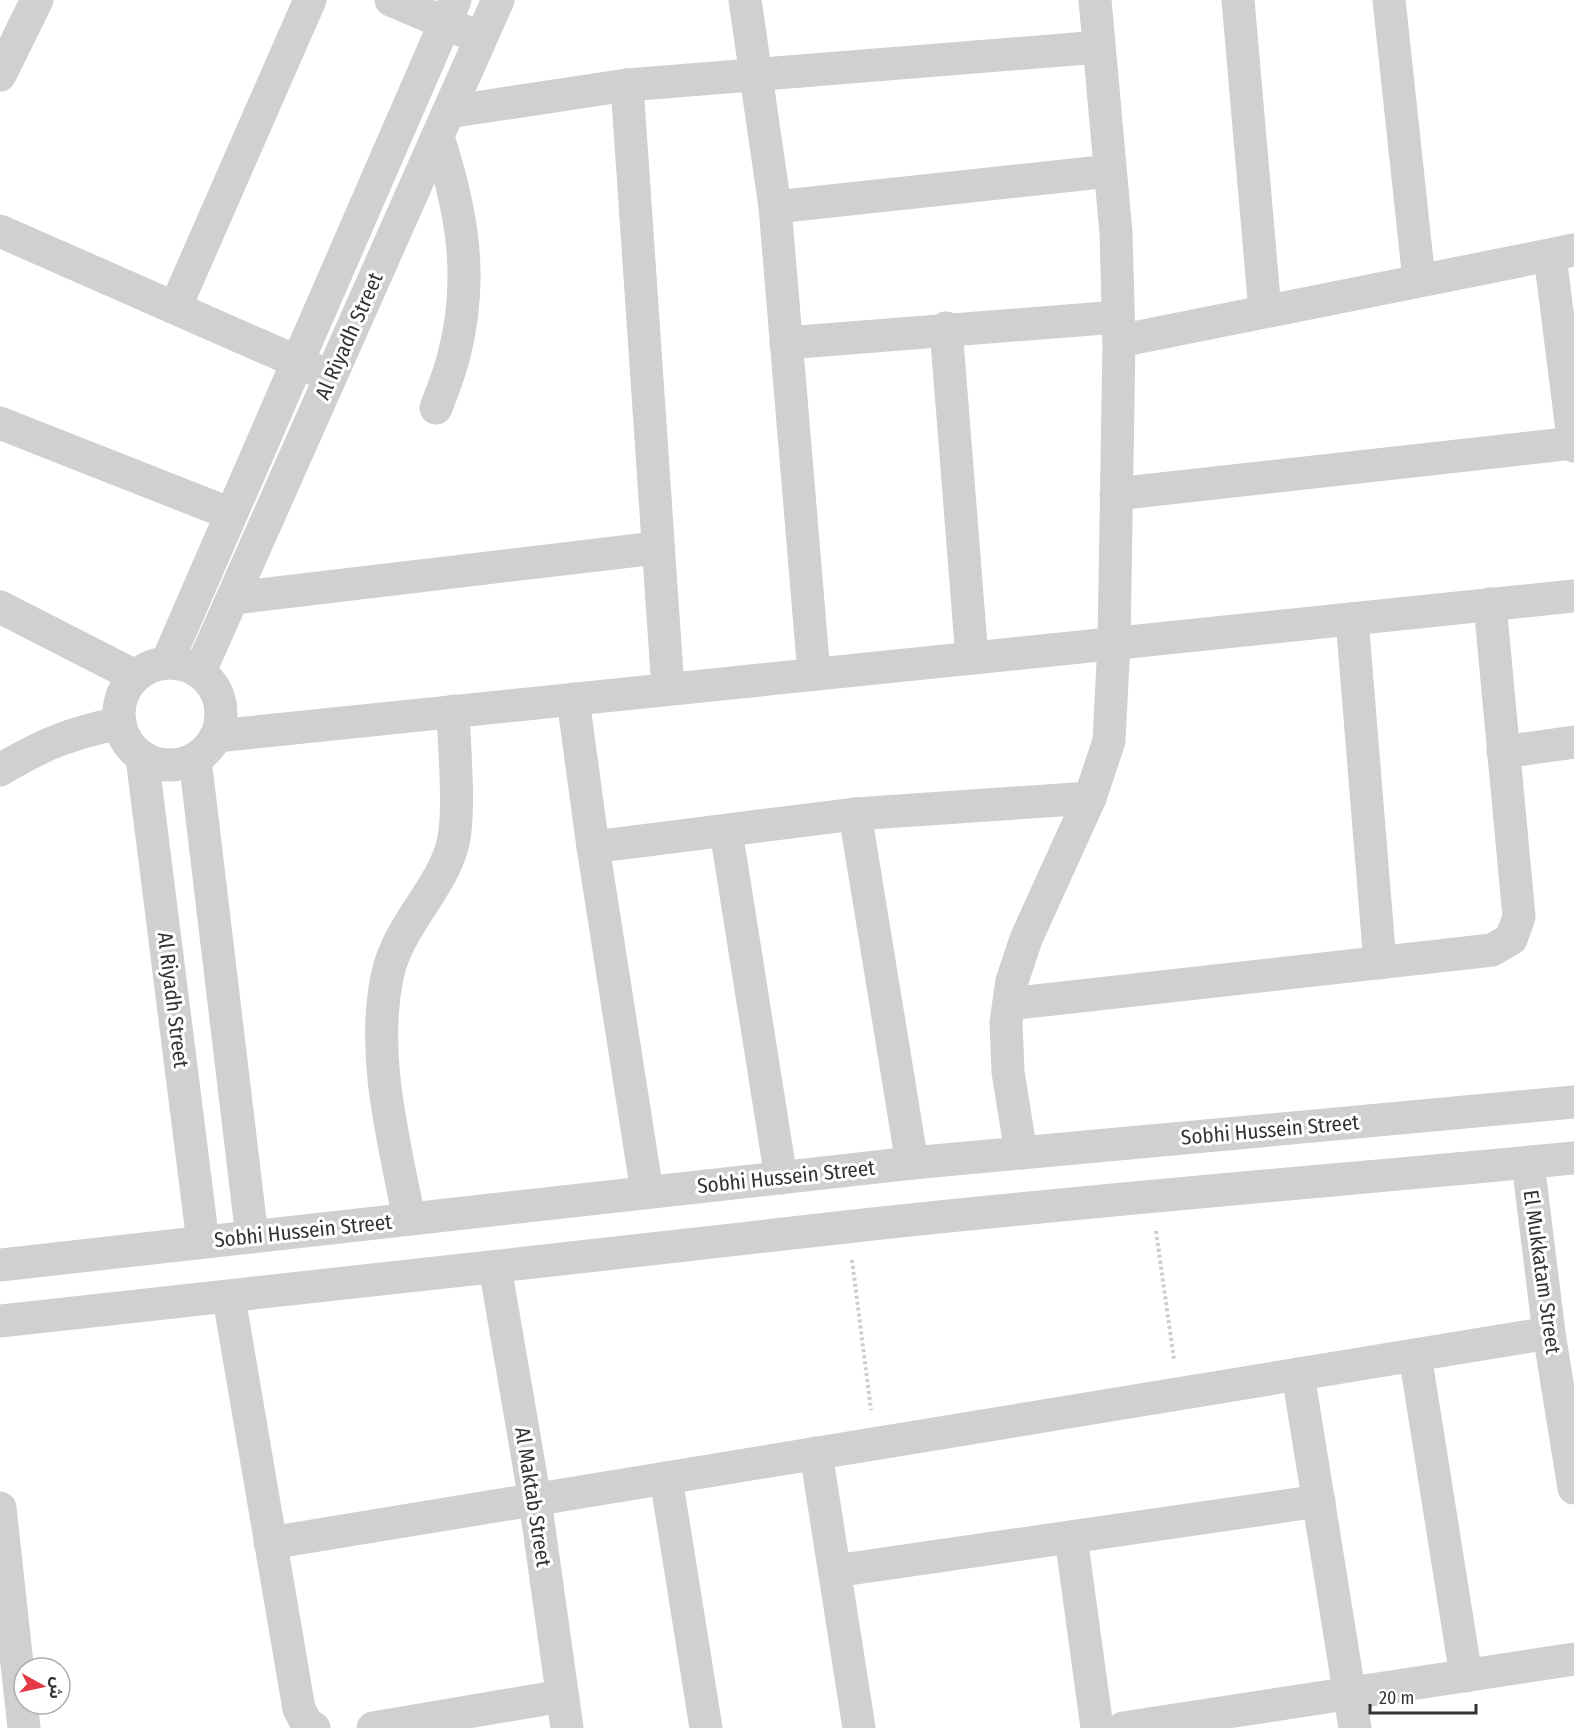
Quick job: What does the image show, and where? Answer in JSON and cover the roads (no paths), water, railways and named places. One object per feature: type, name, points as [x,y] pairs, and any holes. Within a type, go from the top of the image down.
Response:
[{"type":"street","points":[[0,75],[37,0]]},
{"type":"street","points":[[175,308],[310,0]]},
{"type":"street","points":[[391,0],[450,11],[481,38]]},
{"type":"street","name":"Al Riyadh Street","points":[[201,671],[498,0]]},
{"type":"street","points":[[745,0],[775,207],[814,674]]},
{"type":"street","points":[[1021,1154],[1008,1071],[1009,1004],[1012,981],[1026,939],[1090,798],[1109,741],[1114,643],[1118,329],[1116,233],[1095,0]]},
{"type":"street","points":[[1238,0],[1265,311]]},
{"type":"street","points":[[1389,0],[1419,280]]},
{"type":"street","name":"Al Riyadh Street","points":[[167,662],[450,11]]},
{"type":"street","points":[[436,408],[454,355],[464,300],[462,234],[443,124],[627,86],[756,73],[1099,47]]},
{"type":"street","points":[[627,86],[656,548],[668,689]]},
{"type":"street","points":[[775,207],[1110,171]]},
{"type":"street","points":[[0,231],[331,377]]},
{"type":"street","points":[[786,343],[946,328],[1118,329],[1265,311],[1562,253],[1574,444],[1116,494]]},
{"type":"street","points":[[946,328],[972,658]]},
{"type":"street","points":[[0,423],[231,514]]},
{"type":"street","points":[[233,598],[656,548]]},
{"type":"street","points":[[252,1237],[206,747],[222,718],[220,700],[213,684],[201,671],[184,664],[167,662],[150,666],[135,676],[125,690],[120,706],[120,723],[124,736],[142,757],[159,764],[178,765],[206,747],[453,711],[1574,596]]},
{"type":"street","points":[[1009,1004],[1492,950],[1511,939],[1519,917],[1490,604]]},
{"type":"street","points":[[0,607],[135,676]]},
{"type":"street","points":[[1352,619],[1380,963]]},
{"type":"street","points":[[573,699],[593,847],[647,1192]]},
{"type":"street","points":[[408,1219],[384,1091],[383,1026],[387,976],[401,936],[452,848],[455,824],[453,711]]},
{"type":"street","points":[[0,770],[42,745],[79,731],[120,723]]},
{"type":"street","points":[[1503,752],[1574,742]]},
{"type":"street","name":"Al Riyadh Street","points":[[142,757],[203,1242]]},
{"type":"street","points":[[593,847],[855,814],[1090,798]]},
{"type":"street","points":[[855,814],[912,1163]]},
{"type":"street","points":[[726,831],[781,1178]]},
{"type":"street","name":"Sobhi Hussein Street","points":[[0,1265],[912,1163],[1574,1102]]},
{"type":"street","points":[[0,1321],[229,1298],[848,1227],[1151,1196],[1574,1158]]},
{"type":"street","name":"El Mukkatam Street","points":[[1528,1163],[1550,1333],[1574,1488]]},
{"type":"street","name":"Al Maktab Street","points":[[495,1267],[535,1500],[567,1728]]},
{"type":"street","points":[[229,1298],[301,1727]]},
{"type":"street","points":[[270,1543],[1550,1333]]},
{"type":"street","points":[[1415,1355],[1466,1676]]},
{"type":"street","points":[[1298,1374],[1354,1728]]},
{"type":"street","points":[[816,1454],[859,1728]]},
{"type":"street","points":[[666,1478],[706,1728]]},
{"type":"street","points":[[835,1571],[1318,1501]]},
{"type":"street","points":[[0,1508],[24,1728]]},
{"type":"street","points":[[1071,1537],[1097,1728]]},
{"type":"street","points":[[1124,1728],[1574,1659]]},
{"type":"street","points":[[373,1728],[562,1696]]}]
